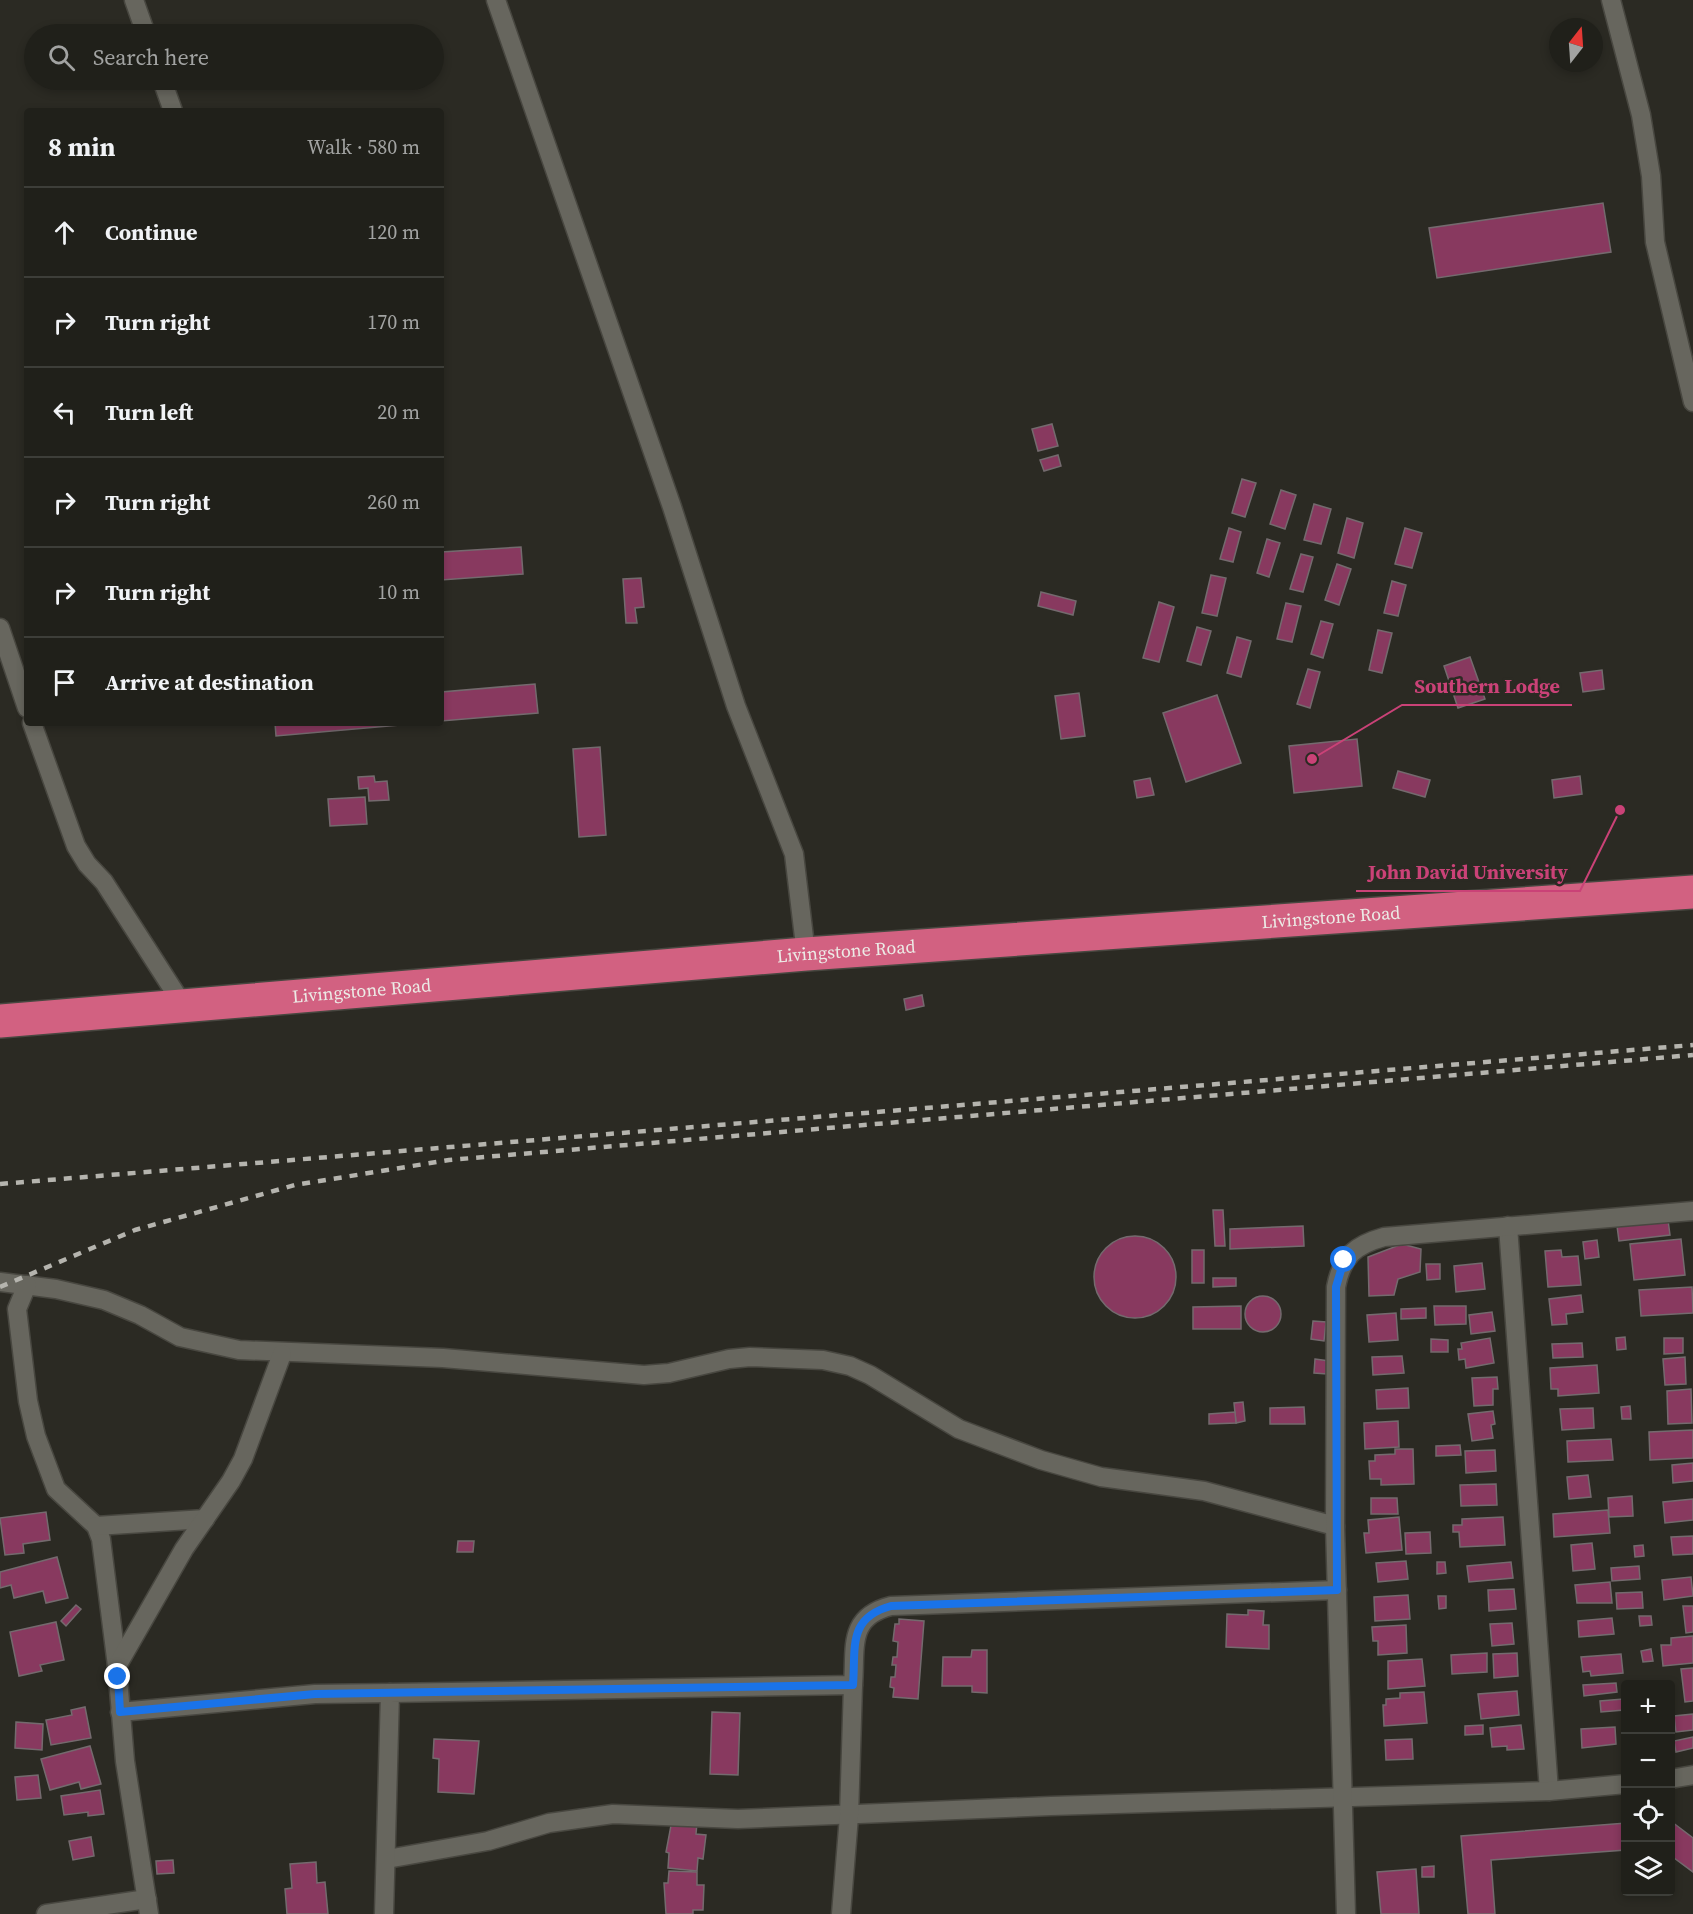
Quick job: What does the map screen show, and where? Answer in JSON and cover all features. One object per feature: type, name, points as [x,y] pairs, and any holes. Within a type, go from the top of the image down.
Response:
[{"type":"highway","name":"Livingstone Road","points":[[0,1021],[806,954],[1693,892]]},
{"type":"street","points":[[134,0],[142,24]]},
{"type":"street","points":[[496,0],[672,507],[736,706],[794,854],[806,954]]},
{"type":"street","points":[[1611,0],[1641,115],[1651,176],[1655,242],[1693,402]]},
{"type":"street","points":[[166,90],[172,108]]},
{"type":"street","points":[[0,628],[24,699]]},
{"type":"street","points":[[33,726],[76,846],[87,864],[104,882],[183,1005]]},
{"type":"street","points":[[1346,1914],[1335,1526],[1336,1287],[1344,1260],[1353,1249],[1366,1242],[1384,1237],[1693,1211]]},
{"type":"street","points":[[1508,1226],[1549,1791]]},
{"type":"street","points":[[0,1282],[78,1293],[113,1303],[191,1341],[239,1350],[282,1354],[443,1358],[644,1375],[669,1373],[729,1359],[750,1357],[823,1360],[850,1366],[870,1375],[959,1429],[1041,1460],[1101,1478],[1204,1491],[1335,1526]]},
{"type":"street","points":[[27,1285],[17,1309],[28,1401],[36,1436],[56,1489],[96,1526],[105,1551],[120,1712],[148,1907],[46,1914]]},
{"type":"street","points":[[117,1666],[184,1549],[243,1459],[282,1354]]},
{"type":"street","points":[[96,1526],[205,1519]]},
{"type":"street","points":[[841,1914],[849,1816],[853,1685],[859,1628],[868,1614],[891,1606],[1337,1590]]},
{"type":"street","points":[[120,1712],[315,1694],[853,1685]]},
{"type":"street","points":[[384,1914],[390,1693]]},
{"type":"street","points":[[1675,1778],[1693,1775]]},
{"type":"street","points":[[387,1859],[489,1840],[588,1815],[738,1819],[849,1816],[1051,1806],[1549,1791],[1621,1784]]},
{"type":"building","points":[[1603,203],[1611,252],[1437,278],[1429,228]]},
{"type":"building","points":[[1052,424],[1058,446],[1038,451],[1032,429]]},
{"type":"building","points":[[1058,455],[1061,466],[1044,471],[1040,460]]},
{"type":"building","points":[[1242,479],[1256,483],[1245,517],[1232,513]]},
{"type":"building","points":[[1281,490],[1296,495],[1285,529],[1270,524]]},
{"type":"building","points":[[1314,504],[1331,509],[1321,544],[1304,540]]},
{"type":"building","points":[[1347,518],[1363,523],[1354,558],[1338,553]]},
{"type":"building","points":[[1229,528],[1241,532],[1233,562],[1220,559]]},
{"type":"building","points":[[1405,528],[1422,533],[1412,568],[1395,564]]},
{"type":"building","points":[[1267,539],[1280,543],[1269,577],[1257,573]]},
{"type":"building","points":[[521,547],[523,574],[444,580],[444,552]]},
{"type":"building","points":[[1301,554],[1313,557],[1303,592],[1290,589]]},
{"type":"building","points":[[1337,564],[1351,569],[1339,605],[1325,600]]},
{"type":"building","points":[[1211,575],[1226,578],[1217,616],[1202,613]]},
{"type":"building","points":[[641,578],[644,607],[635,608],[637,623],[626,623],[623,579]]},
{"type":"building","points":[[1392,581],[1406,585],[1398,616],[1384,613]]},
{"type":"building","points":[[1041,592],[1076,601],[1073,615],[1038,606]]},
{"type":"building","points":[[1159,602],[1174,607],[1159,662],[1143,658]]},
{"type":"building","points":[[1286,603],[1301,606],[1292,642],[1277,639]]},
{"type":"building","points":[[1321,621],[1333,624],[1323,658],[1311,654]]},
{"type":"building","points":[[1197,627],[1211,631],[1201,665],[1187,661]]},
{"type":"building","points":[[1378,630],[1392,633],[1382,673],[1369,670]]},
{"type":"building","points":[[1237,637],[1251,641],[1241,677],[1227,673]]},
{"type":"building","points":[[1470,657],[1485,699],[1458,708],[1444,666]]},
{"type":"building","points":[[1308,669],[1320,672],[1310,708],[1297,704]]},
{"type":"building","points":[[1602,670],[1604,689],[1583,692],[1580,673]]},
{"type":"building","points":[[535,684],[538,713],[444,721],[444,692]]},
{"type":"building","points":[[1079,693],[1085,736],[1061,739],[1055,696]]},
{"type":"building","points":[[1217,695],[1241,763],[1186,782],[1163,713]]},
{"type":"building","points":[[275,726],[389,726],[276,736]]},
{"type":"building","points":[[1357,739],[1362,786],[1294,793],[1289,746]]},
{"type":"building","points":[[600,747],[606,835],[579,837],[573,749]]},
{"type":"building","points":[[1398,771],[1430,780],[1425,797],[1393,788]]},
{"type":"building","points":[[374,776],[375,782],[387,781],[389,800],[369,801],[368,788],[359,789],[358,777]]},
{"type":"building","points":[[1580,776],[1582,794],[1554,798],[1552,780]]},
{"type":"building","points":[[1150,778],[1154,795],[1137,798],[1134,781]]},
{"type":"building","points":[[365,797],[367,824],[330,826],[328,799]]},
{"type":"building","points":[[922,995],[924,1006],[906,1010],[904,999]]},
{"type":"building","points":[[1213,1210],[1223,1210],[1225,1246],[1215,1246]]},
{"type":"building","points":[[1668,1220],[1670,1235],[1619,1241],[1617,1226]]},
{"type":"building","points":[[1303,1226],[1304,1246],[1230,1249],[1230,1229]]},
{"type":"building","points":[[1135,1236],[1151,1239],[1164,1248],[1173,1261],[1176,1277],[1173,1293],[1164,1306],[1151,1315],[1135,1318],[1119,1315],[1106,1306],[1097,1293],[1094,1277],[1097,1261],[1106,1248],[1119,1239]]},
{"type":"building","points":[[1681,1239],[1685,1275],[1634,1280],[1630,1244]]},
{"type":"building","points":[[1597,1240],[1599,1257],[1585,1259],[1583,1242]]},
{"type":"building","points":[[1402,1244],[1421,1249],[1420,1272],[1398,1279],[1394,1295],[1369,1296],[1368,1257]]},
{"type":"building","points":[[1192,1250],[1204,1250],[1204,1283],[1192,1283]]},
{"type":"building","points":[[1561,1250],[1562,1257],[1578,1256],[1581,1285],[1548,1287],[1545,1251]]},
{"type":"building","points":[[1482,1263],[1485,1289],[1456,1292],[1454,1266]]},
{"type":"building","points":[[1426,1264],[1440,1264],[1440,1279],[1427,1280]]},
{"type":"building","points":[[1213,1278],[1236,1278],[1236,1286],[1213,1287]]},
{"type":"building","points":[[1692,1287],[1693,1313],[1641,1316],[1639,1290]]},
{"type":"building","points":[[1581,1295],[1583,1312],[1566,1314],[1567,1324],[1552,1325],[1549,1299]]},
{"type":"building","points":[[1263,1296],[1276,1301],[1281,1314],[1276,1327],[1263,1332],[1250,1327],[1245,1314],[1250,1301]]},
{"type":"building","points":[[1241,1306],[1241,1329],[1193,1329],[1193,1307]]},
{"type":"building","points":[[1434,1306],[1466,1306],[1466,1324],[1435,1325]]},
{"type":"building","points":[[1426,1308],[1426,1318],[1401,1319],[1401,1309]]},
{"type":"building","points":[[1492,1312],[1495,1331],[1471,1334],[1469,1315]]},
{"type":"building","points":[[1396,1313],[1398,1340],[1369,1342],[1367,1315]]},
{"type":"building","points":[[1313,1321],[1326,1322],[1324,1341],[1311,1339]]},
{"type":"building","points":[[1625,1337],[1626,1349],[1617,1350],[1616,1338]]},
{"type":"building","points":[[1490,1338],[1494,1363],[1466,1368],[1465,1359],[1459,1360],[1458,1349],[1462,1349],[1461,1343]]},
{"type":"building","points":[[1664,1338],[1683,1338],[1683,1353],[1664,1354]]},
{"type":"building","points":[[1431,1339],[1448,1340],[1448,1352],[1431,1352]]},
{"type":"building","points":[[1582,1343],[1583,1357],[1553,1358],[1552,1344]]},
{"type":"building","points":[[1402,1356],[1404,1373],[1373,1375],[1372,1357]]},
{"type":"building","points":[[1685,1357],[1686,1384],[1665,1385],[1663,1359]]},
{"type":"building","points":[[1315,1359],[1329,1361],[1327,1374],[1314,1373]]},
{"type":"building","points":[[1597,1365],[1599,1393],[1558,1396],[1558,1389],[1551,1389],[1550,1368]]},
{"type":"building","points":[[1497,1377],[1498,1389],[1493,1389],[1493,1405],[1474,1406],[1472,1378]]},
{"type":"building","points":[[1408,1388],[1409,1408],[1377,1409],[1376,1390]]},
{"type":"building","points":[[1691,1389],[1692,1423],[1668,1424],[1667,1391]]},
{"type":"building","points":[[1243,1402],[1245,1421],[1236,1423],[1234,1403]]},
{"type":"building","points":[[1630,1406],[1631,1419],[1622,1419],[1621,1407]]},
{"type":"building","points":[[1304,1407],[1305,1424],[1270,1424],[1270,1408]]},
{"type":"building","points":[[1593,1408],[1594,1428],[1562,1430],[1560,1409]]},
{"type":"building","points":[[1493,1411],[1495,1424],[1491,1425],[1493,1438],[1472,1441],[1468,1414]]},
{"type":"building","points":[[1235,1412],[1236,1423],[1209,1424],[1209,1414]]},
{"type":"building","points":[[1398,1421],[1399,1447],[1365,1449],[1364,1423]]},
{"type":"building","points":[[1693,1430],[1693,1458],[1650,1460],[1649,1432]]},
{"type":"building","points":[[1611,1439],[1613,1460],[1568,1462],[1567,1441]]},
{"type":"building","points":[[1460,1445],[1461,1455],[1436,1456],[1436,1446]]},
{"type":"building","points":[[1395,1449],[1413,1449],[1414,1484],[1381,1485],[1381,1479],[1370,1479],[1369,1461],[1375,1461],[1375,1455],[1395,1454]]},
{"type":"building","points":[[1495,1450],[1496,1471],[1466,1473],[1465,1451]]},
{"type":"building","points":[[1693,1463],[1693,1481],[1673,1483],[1672,1465]]},
{"type":"building","points":[[1588,1475],[1591,1497],[1569,1499],[1567,1477]]},
{"type":"building","points":[[1496,1484],[1497,1505],[1461,1506],[1460,1485]]},
{"type":"building","points":[[1632,1496],[1633,1516],[1609,1517],[1608,1498]]},
{"type":"building","points":[[1371,1498],[1397,1498],[1398,1514],[1371,1514]]},
{"type":"building","points":[[1693,1499],[1693,1520],[1665,1523],[1663,1502]]},
{"type":"building","points":[[1608,1510],[1610,1533],[1554,1537],[1553,1514]]},
{"type":"building","points":[[46,1512],[50,1540],[23,1544],[24,1553],[5,1555],[0,1518]]},
{"type":"building","points":[[1399,1517],[1402,1550],[1366,1553],[1364,1533],[1369,1533],[1368,1520]]},
{"type":"building","points":[[1503,1517],[1505,1545],[1460,1547],[1459,1532],[1453,1532],[1453,1525],[1462,1525],[1462,1519]]},
{"type":"building","points":[[1430,1532],[1431,1553],[1406,1554],[1405,1533]]},
{"type":"building","points":[[1693,1536],[1693,1554],[1673,1555],[1671,1537]]},
{"type":"building","points":[[458,1541],[474,1541],[473,1552],[457,1552]]},
{"type":"building","points":[[1592,1543],[1595,1569],[1573,1571],[1571,1545]]},
{"type":"building","points":[[1643,1545],[1644,1556],[1635,1557],[1634,1546]]},
{"type":"building","points":[[57,1557],[68,1598],[46,1603],[43,1591],[14,1598],[11,1585],[0,1588],[0,1572]]},
{"type":"building","points":[[1406,1561],[1408,1579],[1378,1582],[1376,1563]]},
{"type":"building","points":[[1437,1562],[1445,1562],[1446,1573],[1437,1574]]},
{"type":"building","points":[[1511,1562],[1513,1578],[1469,1582],[1467,1566]]},
{"type":"building","points":[[1639,1566],[1640,1579],[1612,1581],[1611,1568]]},
{"type":"building","points":[[1691,1577],[1693,1596],[1664,1600],[1662,1580]]},
{"type":"building","points":[[1610,1582],[1612,1603],[1577,1603],[1575,1585]]},
{"type":"building","points":[[1514,1589],[1516,1609],[1489,1611],[1488,1590]]},
{"type":"building","points":[[1642,1592],[1643,1608],[1617,1609],[1616,1593]]},
{"type":"building","points":[[1408,1595],[1410,1619],[1375,1621],[1374,1597]]},
{"type":"building","points":[[1438,1596],[1446,1596],[1446,1608],[1439,1609]]},
{"type":"building","points":[[76,1605],[81,1609],[66,1626],[61,1621]]},
{"type":"building","points":[[1683,1606],[1693,1606],[1693,1632],[1686,1633]]},
{"type":"building","points":[[1248,1610],[1264,1611],[1263,1625],[1269,1625],[1269,1649],[1226,1647],[1227,1614],[1248,1615]]},
{"type":"building","points":[[1639,1616],[1651,1616],[1652,1625],[1640,1626]]},
{"type":"building","points":[[1612,1618],[1614,1634],[1579,1637],[1578,1621]]},
{"type":"building","points":[[899,1619],[924,1621],[918,1699],[893,1697],[894,1688],[890,1687],[891,1677],[895,1677],[896,1665],[892,1665],[893,1657],[897,1657],[898,1642],[893,1641],[895,1624],[899,1624]]},
{"type":"building","points":[[56,1622],[64,1660],[40,1665],[42,1671],[19,1676],[10,1632]]},
{"type":"building","points":[[1512,1623],[1514,1644],[1492,1646],[1490,1624]]},
{"type":"building","points":[[1406,1625],[1407,1653],[1378,1655],[1378,1641],[1373,1641],[1372,1627]]},
{"type":"building","points":[[1693,1636],[1693,1663],[1663,1666],[1661,1645],[1671,1645],[1671,1638]]},
{"type":"building","points":[[1651,1649],[1653,1661],[1643,1662],[1641,1651]]},
{"type":"building","points":[[972,1650],[987,1650],[987,1693],[972,1692],[972,1686],[942,1686],[943,1657],[971,1657]]},
{"type":"building","points":[[1487,1653],[1487,1672],[1452,1674],[1451,1655]]},
{"type":"building","points":[[1517,1653],[1518,1676],[1494,1678],[1493,1654]]},
{"type":"building","points":[[1621,1654],[1623,1673],[1591,1676],[1590,1671],[1583,1672],[1581,1657]]},
{"type":"building","points":[[1422,1659],[1425,1686],[1388,1689],[1388,1661]]},
{"type":"building","points":[[1693,1668],[1693,1701],[1685,1702],[1681,1669]]},
{"type":"building","points":[[1616,1683],[1617,1692],[1584,1696],[1583,1685]]},
{"type":"building","points":[[1517,1691],[1519,1715],[1481,1719],[1478,1694]]},
{"type":"building","points":[[1424,1692],[1427,1723],[1384,1726],[1383,1705],[1386,1705],[1386,1699],[1400,1698],[1400,1693]]},
{"type":"building","points":[[1621,1699],[1621,1710],[1601,1712],[1600,1701]]},
{"type":"building","points":[[85,1707],[91,1738],[51,1745],[46,1720],[72,1715],[71,1710]]},
{"type":"building","points":[[712,1712],[740,1713],[738,1775],[710,1774]]},
{"type":"building","points":[[1693,1714],[1693,1730],[1676,1732],[1675,1716]]},
{"type":"building","points":[[16,1722],[43,1724],[42,1750],[15,1748]]},
{"type":"building","points":[[1483,1725],[1483,1734],[1465,1735],[1465,1726]]},
{"type":"building","points":[[1521,1725],[1524,1749],[1507,1750],[1507,1746],[1492,1747],[1490,1728]]},
{"type":"building","points":[[1615,1727],[1616,1744],[1582,1748],[1581,1729]]},
{"type":"building","points":[[1693,1737],[1693,1748],[1676,1752],[1675,1741]]},
{"type":"building","points":[[434,1739],[479,1741],[474,1794],[438,1792],[439,1759],[433,1758]]},
{"type":"building","points":[[1412,1739],[1413,1759],[1386,1760],[1385,1740]]},
{"type":"building","points":[[90,1746],[101,1784],[81,1789],[79,1782],[50,1790],[41,1759]]},
{"type":"building","points":[[38,1775],[41,1798],[17,1800],[15,1777]]},
{"type":"building","points":[[100,1790],[104,1814],[88,1816],[88,1812],[64,1815],[61,1796]]},
{"type":"building","points":[[672,1820],[697,1823],[696,1834],[706,1835],[703,1859],[698,1858],[697,1871],[668,1868],[669,1853],[666,1852]]},
{"type":"building","points":[[1621,1823],[1621,1850],[1491,1860],[1495,1914],[1468,1914],[1461,1836]]},
{"type":"building","points":[[1675,1824],[1693,1838],[1693,1872],[1675,1859]]},
{"type":"building","points":[[91,1837],[94,1856],[73,1860],[69,1841]]},
{"type":"building","points":[[173,1860],[174,1873],[157,1874],[156,1861]]},
{"type":"building","points":[[316,1862],[317,1883],[325,1882],[328,1914],[287,1914],[285,1889],[292,1888],[290,1864]]},
{"type":"building","points":[[1434,1866],[1434,1877],[1422,1877],[1422,1867]]},
{"type":"building","points":[[1416,1869],[1419,1914],[1381,1914],[1377,1872]]},
{"type":"building","points":[[669,1871],[697,1872],[697,1885],[704,1885],[703,1910],[693,1910],[693,1914],[666,1914],[664,1883],[668,1883]]},
{"type":"railway","points":[[0,1184],[1693,1045]]},
{"type":"railway","points":[[0,1287],[135,1230],[295,1185],[449,1160],[1693,1055]]},
{"type":"place","name":"Southern Lodge","points":[[1312,759]]},
{"type":"place","name":"John David University","points":[[1620,810]]},
{"type":"route","points":[[118,1677],[120,1712],[315,1694],[853,1685],[856,1636],[859,1628],[868,1614],[891,1606],[1164,1594],[1337,1590],[1336,1287],[1344,1260]]}]
